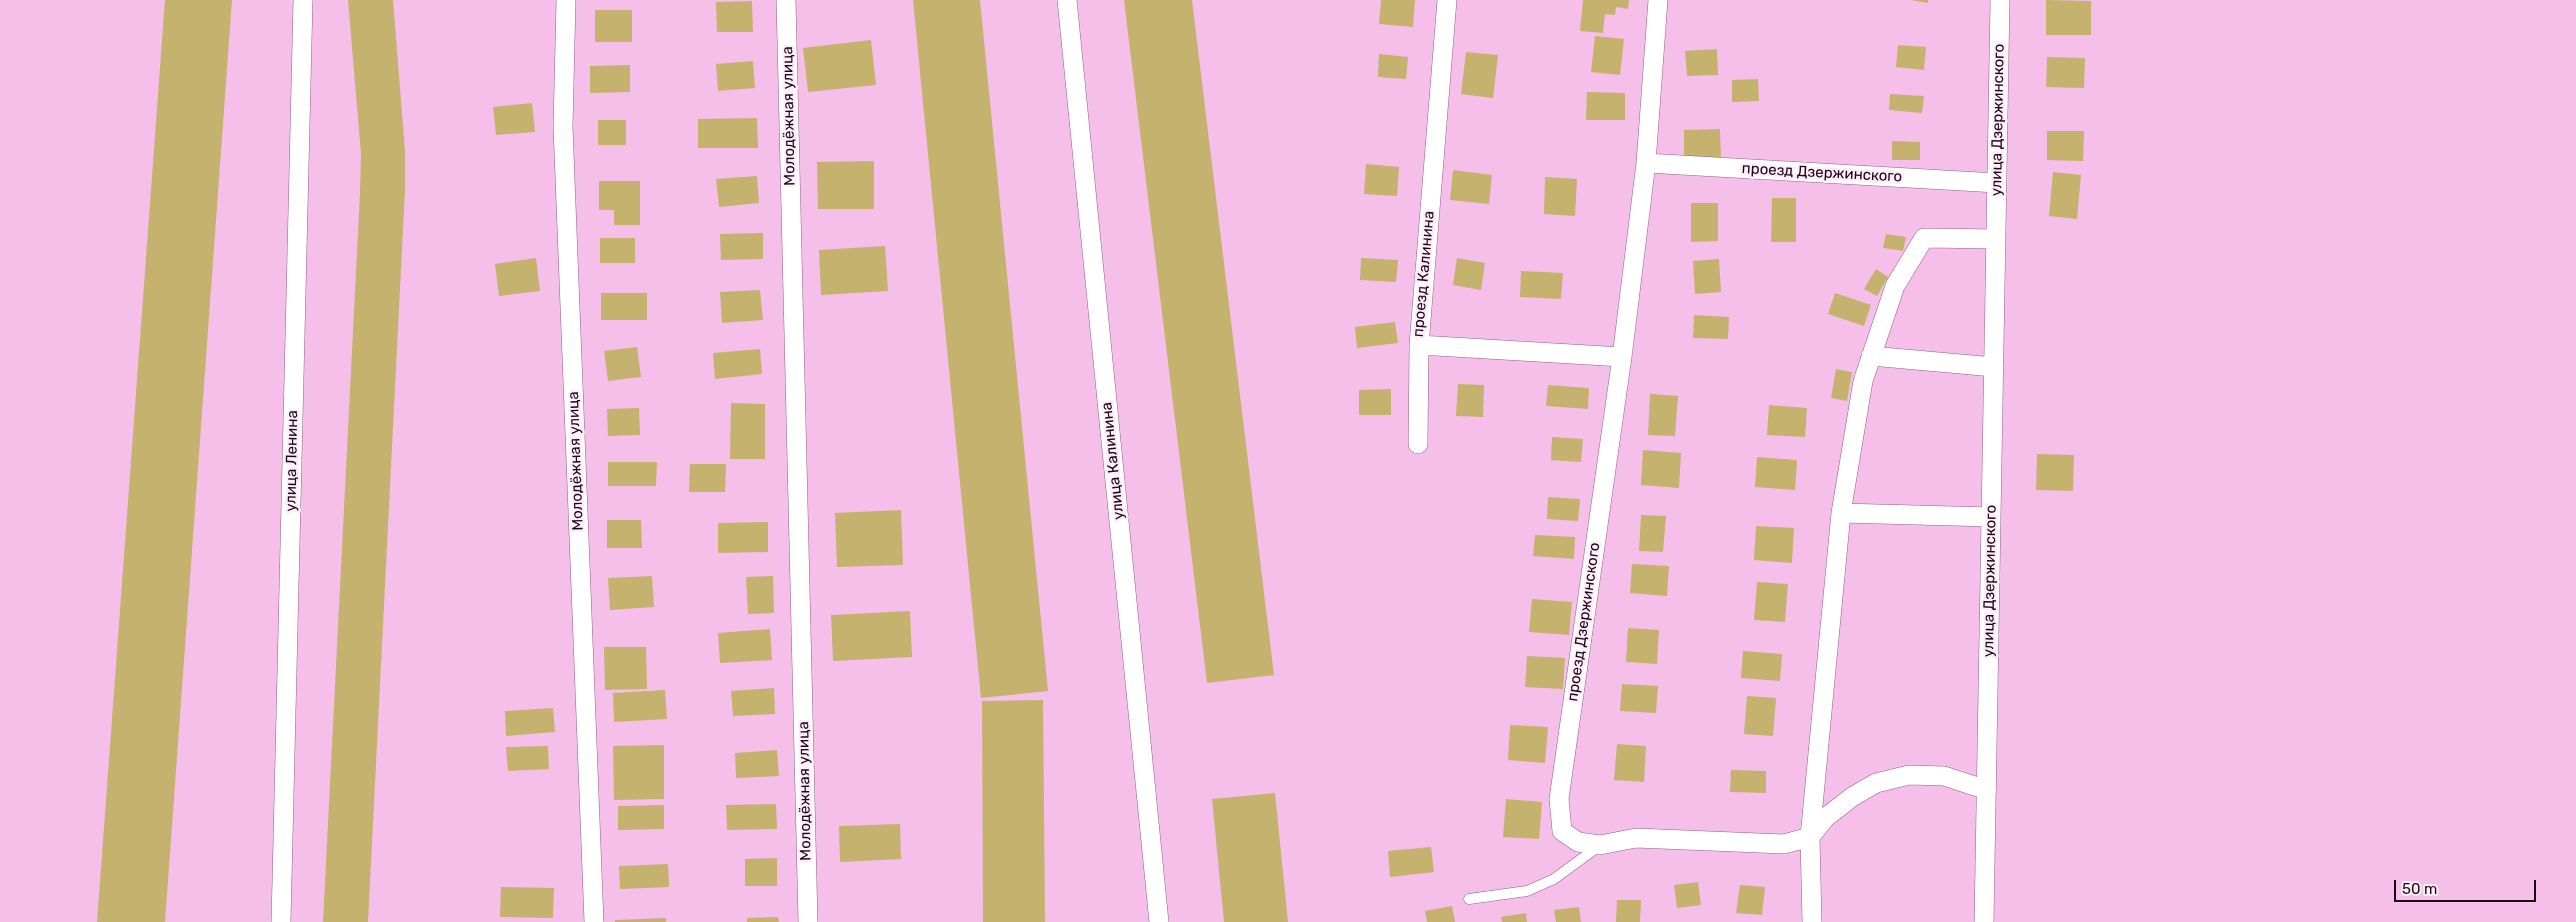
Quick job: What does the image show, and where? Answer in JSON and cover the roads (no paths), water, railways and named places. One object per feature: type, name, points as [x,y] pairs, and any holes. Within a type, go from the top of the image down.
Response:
[{"type":"street","name":"улица Ленина","points":[[281,922],[303,0]]},
{"type":"street","name":"Молодёжная улица","points":[[566,0],[562,127],[594,922]]},
{"type":"street","name":"Молодёжная улица","points":[[786,0],[808,922]]},
{"type":"street","name":"улица Калинина","points":[[1067,0],[1159,922]]},
{"type":"street","name":"проезд Калинина","points":[[1447,0],[1418,345],[1622,357]]},
{"type":"street","name":"проезд Дзержинского","points":[[1658,0],[1646,163],[1622,357],[1559,799],[1562,831],[1578,842],[1600,845],[1636,838],[1784,844],[1810,837]]},
{"type":"street","name":"улица Дзержинского","points":[[1984,922],[2000,0]]},
{"type":"street","name":"проезд Дзержинского","points":[[1646,163],[1997,183]]},
{"type":"street","points":[[1812,922],[1810,837],[1840,513],[1863,381],[1895,286],[1924,238],[1996,239]]},
{"type":"street","points":[[1418,345],[1418,444]]},
{"type":"street","points":[[1871,356],[1994,368]]},
{"type":"street","points":[[1840,513],[1992,517]]},
{"type":"street","points":[[1810,837],[1825,818],[1852,797],[1876,782],[1909,774],[1944,776],[1987,790]]},
{"type":"lane","points":[[1469,899],[1527,891],[1554,880],[1600,845]]}]
